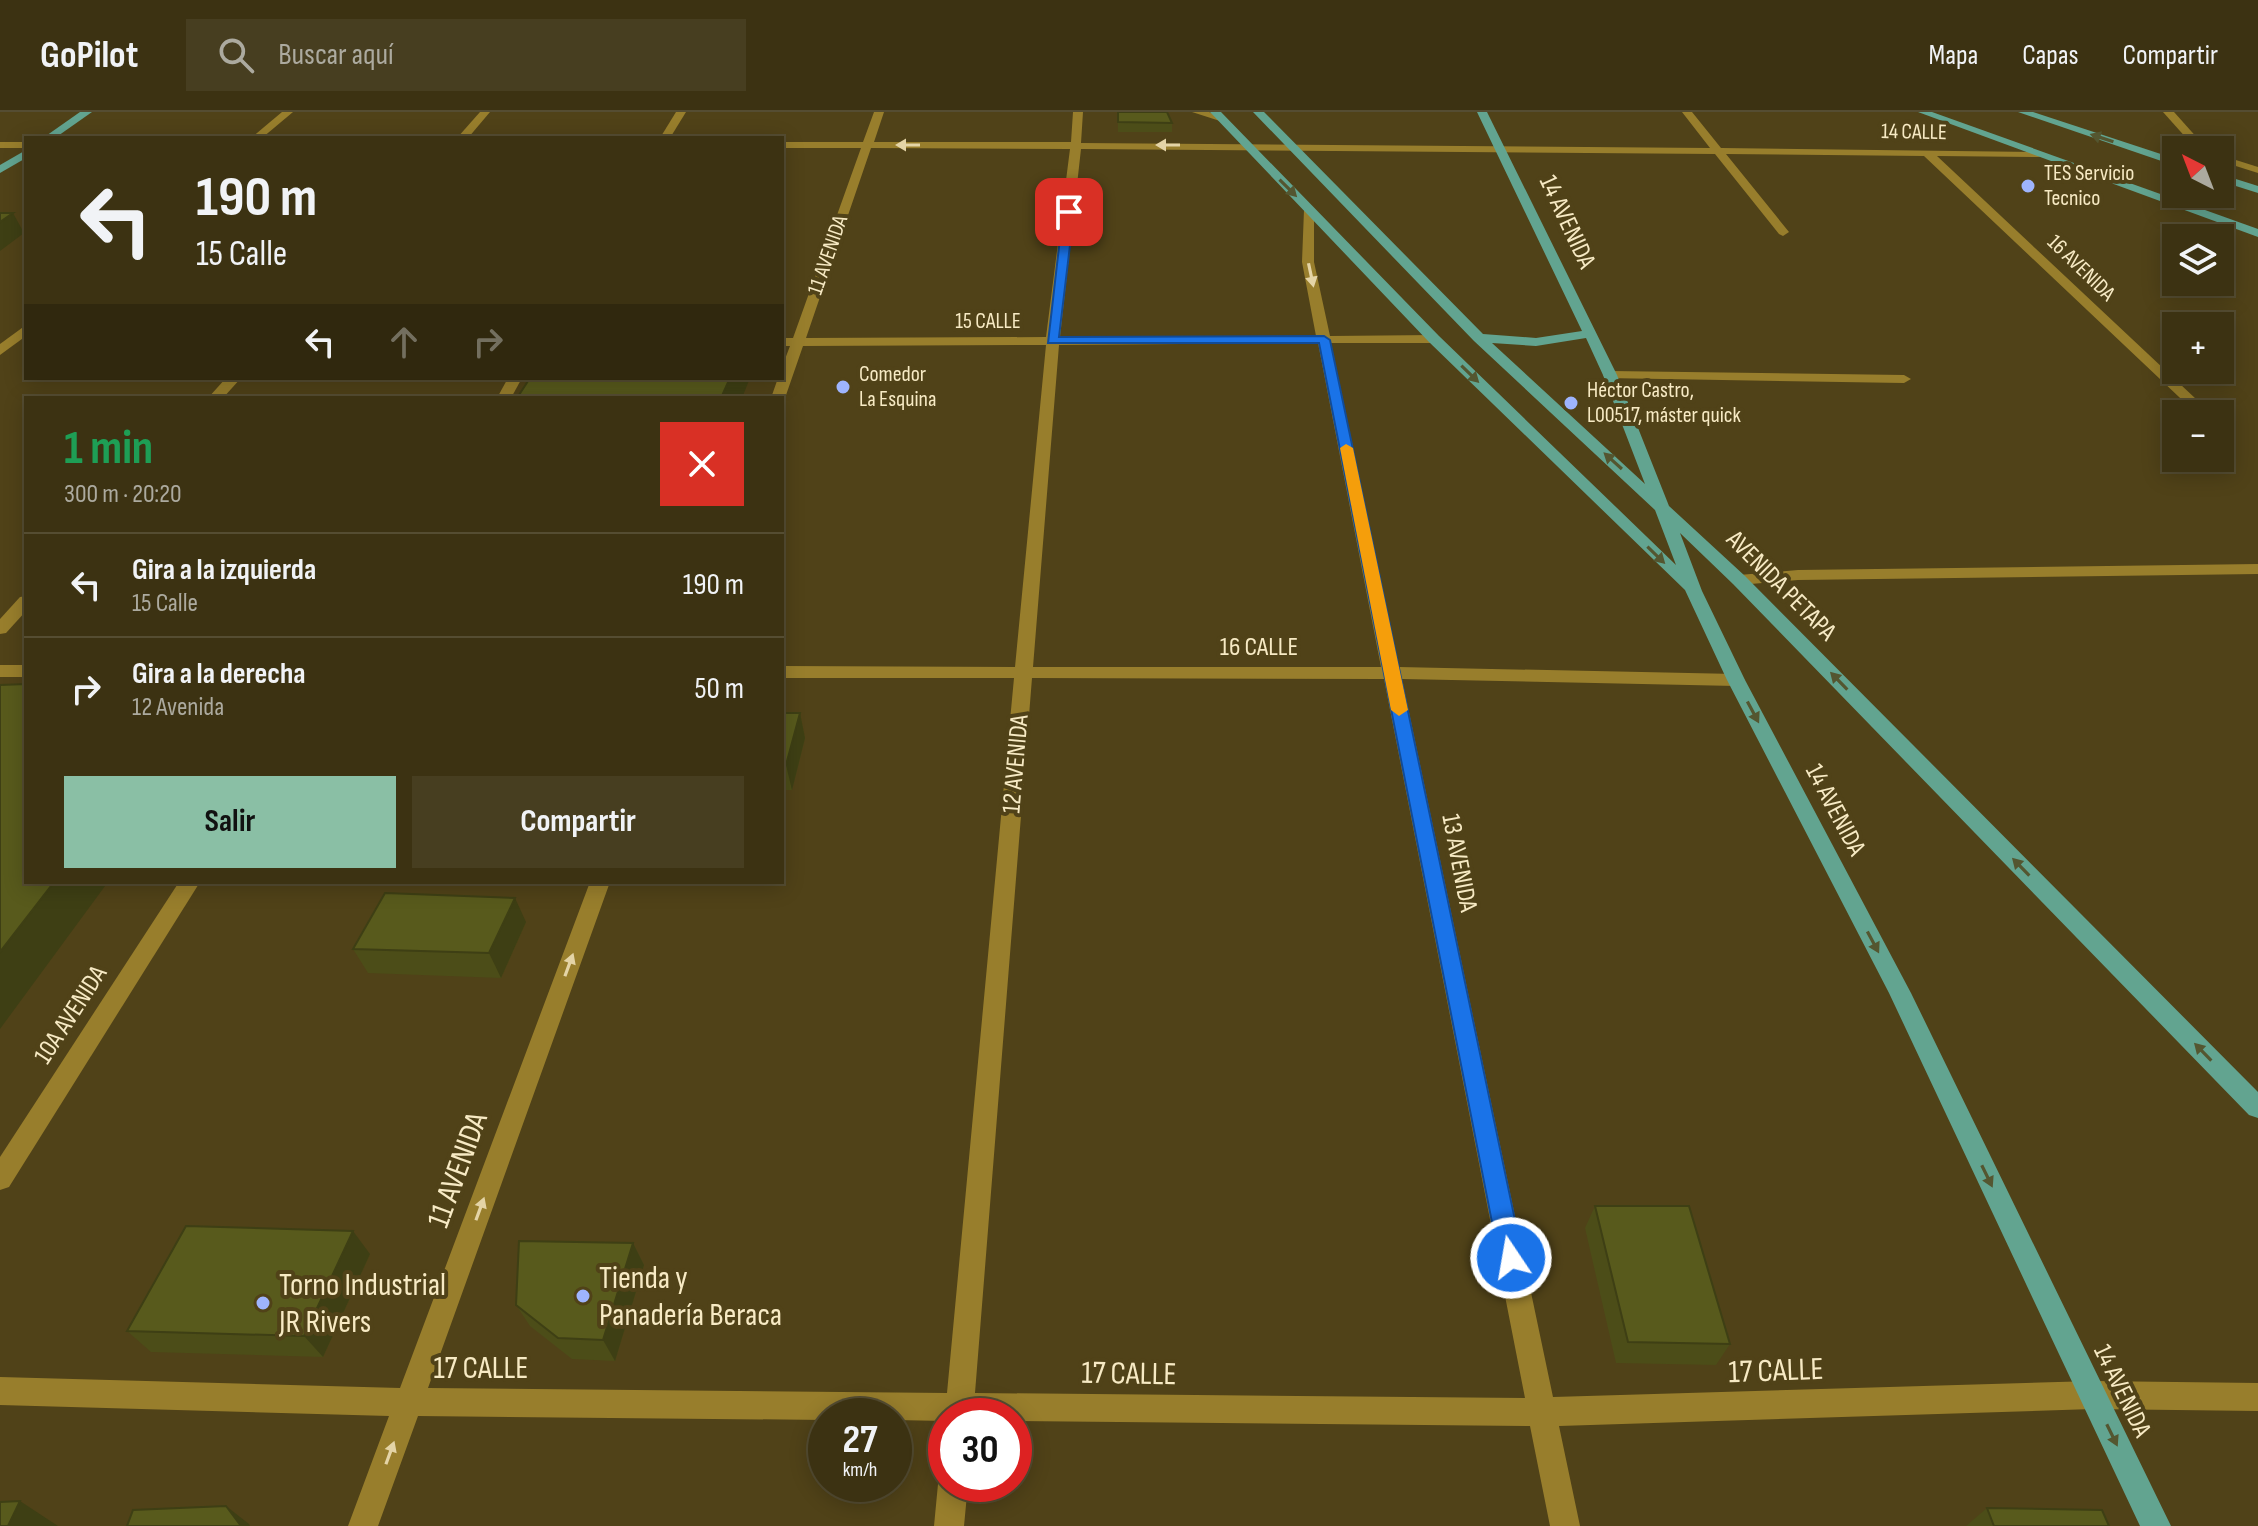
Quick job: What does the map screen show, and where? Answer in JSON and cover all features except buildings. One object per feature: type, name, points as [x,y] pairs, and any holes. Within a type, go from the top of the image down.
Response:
[{"type":"main road","points":[[51,136],[87,112]]},
{"type":"main road","name":"AVENIDA PETAPA","points":[[1258,112],[1479,338],[1739,580],[2258,1108]]},
{"type":"main road","name":"14 AVENIDA","points":[[1482,112],[1610,375],[1694,591],[1736,680],[1900,993],[2156,1526]]},
{"type":"main road","points":[[1923,112],[2258,233]]},
{"type":"main road","points":[[2023,112],[2162,158]]},
{"type":"main road","points":[[1218,115],[1434,339],[1694,591]]},
{"type":"main road","points":[[0,170],[24,154]]},
{"type":"main road","points":[[2234,182],[2258,190]]},
{"type":"main road","points":[[1479,338],[1536,342],[1588,334]]},
{"type":"street","points":[[258,136],[288,112]]},
{"type":"street","points":[[464,136],[485,112]]},
{"type":"street","points":[[666,136],[681,112]]},
{"type":"street","name":"11 AVENIDA","points":[[779,396],[879,112]]},
{"type":"street","name":"12 AVENIDA","points":[[960,1398],[1052,341],[1073,185],[1078,112]]},
{"type":"street","points":[[1197,112],[1218,115]]},
{"type":"street","points":[[1687,112],[1783,232]]},
{"type":"street","points":[[2168,112],[2190,136]]},
{"type":"street","points":[[0,145],[24,145]]},
{"type":"street","name":"14 CALLE","points":[[784,145],[1293,146],[2038,154]]},
{"type":"street","name":"16 AVENIDA","points":[[1927,153],[2190,400]]},
{"type":"street","points":[[2234,162],[2258,170]]},
{"type":"street","name":"13 AVENIDA","points":[[1310,210],[1308,262],[1565,1526]]},
{"type":"street","points":[[2,347],[24,330]]},
{"type":"street","name":"15 CALLE","points":[[784,342],[1434,339]]},
{"type":"street","points":[[2,347],[24,345]]},
{"type":"street","points":[[1610,375],[1904,379]]},
{"type":"street","points":[[217,396],[232,380]]},
{"type":"street","points":[[1739,580],[1798,575],[2258,569]]},
{"type":"street","points":[[0,629],[24,603]]},
{"type":"street","points":[[0,671],[24,671]]},
{"type":"street","name":"16 CALLE","points":[[784,672],[1392,673],[1736,680]]},
{"type":"street","name":"10A AVENIDA","points":[[0,1179],[189,884]]},
{"type":"street","name":"11 AVENIDA","points":[[363,1526],[599,884]]},
{"type":"street","name":"17 CALLE","points":[[0,1391],[409,1402],[928,1410]]},
{"type":"street","name":"17 CALLE","points":[[1032,1411],[1542,1412],[2093,1395],[2258,1397]]},
{"type":"street","points":[[949,1526],[951,1502]]},
{"type":"slow traffic","points":[[1346,448],[1399,710]]},
{"type":"place","name":"TES Servicio Tecnico","points":[[2028,186]]},
{"type":"place","name":"Comedor La Esquina","points":[[843,387]]},
{"type":"place","name":"Héctor Castro, L00517, máster quick","points":[[1571,403]]},
{"type":"place","name":"Tienda y Panadería Beraca","points":[[583,1296]]},
{"type":"place","name":"Torno Industrial JR Rivers","points":[[263,1303]]},
{"type":"route","points":[[1069,212],[1052,341],[1324,340],[1511,1258]]}]
